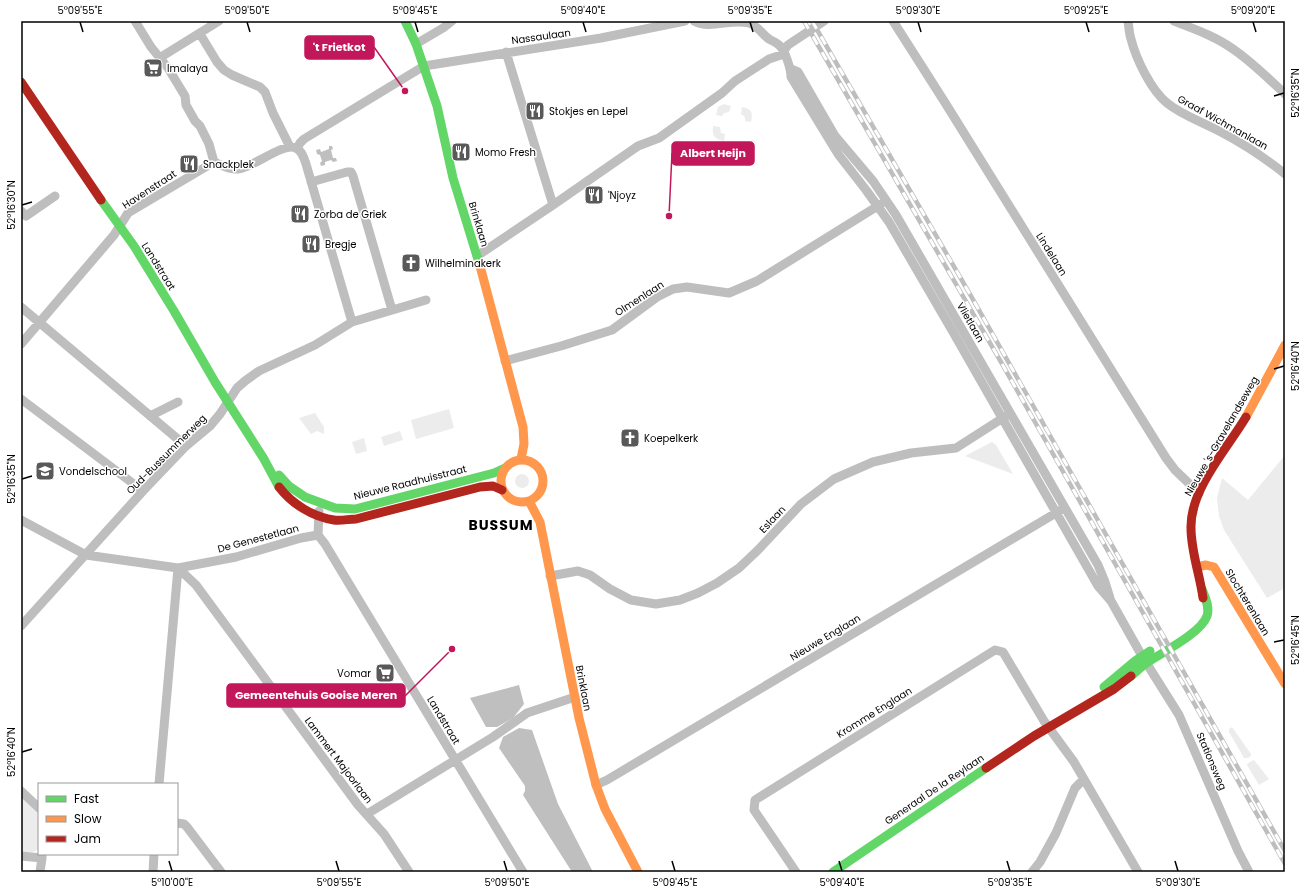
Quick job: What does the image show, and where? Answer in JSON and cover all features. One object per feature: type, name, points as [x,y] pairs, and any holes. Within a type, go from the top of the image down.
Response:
[{"type":"street","points":[[135,21],[151,47],[161,57],[185,96],[186,105],[195,121],[200,126],[209,144],[214,162],[228,168],[238,169],[249,166],[283,149],[294,148],[304,139],[424,66]]},
{"type":"street","points":[[161,57],[219,21]]},
{"type":"street","name":"Brinklaan","points":[[405,21],[416,44],[437,106],[454,178],[477,256],[523,427],[524,444],[521,459]]},
{"type":"street","points":[[416,44],[452,21]]},
{"type":"street","name":"Nassaulaan","points":[[424,66],[602,38],[685,21]]},
{"type":"street","points":[[694,21],[701,25],[752,22],[768,38],[779,44],[784,52]]},
{"type":"street","points":[[759,21],[760,31]]},
{"type":"street","points":[[477,256],[638,146],[658,138],[722,93],[735,81],[769,59],[778,57],[784,52],[788,45],[824,21]]},
{"type":"street","name":"Lindelaan","points":[[893,21],[1166,458],[1175,470],[1199,493]]},
{"type":"street","name":"Graaf Wichmanlaan","points":[[1128,21],[1131,40],[1141,65],[1152,86],[1166,102],[1182,113],[1221,132],[1267,159],[1285,174]]},
{"type":"street","points":[[1174,21],[1204,32],[1233,48],[1260,70],[1285,94]]},
{"type":"street","points":[[200,34],[217,62],[224,70],[260,87],[265,92],[273,113],[294,148],[302,154],[350,324]]},
{"type":"street","points":[[506,52],[553,205]]},
{"type":"street","name":"Vlietlaan","points":[[784,52],[791,69],[791,77],[838,154],[877,206],[904,249],[1003,418],[1098,586],[1110,601],[1144,660]]},
{"type":"street","name":"Vlietlaan","points":[[791,69],[798,72],[835,136],[873,181],[900,222],[1098,565],[1105,582],[1110,601]]},
{"type":"street","name":"Landstraat","points":[[21,82],[84,176],[120,226],[174,311],[280,488],[289,499],[319,516]]},
{"type":"street","name":"Havenstraat","points":[[21,344],[114,235],[128,213],[214,162]]},
{"type":"street","points":[[311,182],[351,172],[392,310]]},
{"type":"street","points":[[21,211],[26,216],[55,196]]},
{"type":"street","name":"Olmenlaan","points":[[505,361],[612,330],[657,297],[673,289],[687,287],[729,293],[757,281],[886,201]]},
{"type":"street","name":"Oud-Bussummerweg","points":[[21,626],[143,491],[186,446],[210,426],[237,388],[259,371],[315,345],[350,324],[426,300]]},
{"type":"street","points":[[21,307],[186,446]]},
{"type":"street","name":"Nieuwe 's-Gravelandseweg","points":[[1198,624],[1206,618],[1208,610],[1207,600],[1202,589],[1197,567],[1192,537],[1191,521],[1194,507],[1199,493],[1238,431],[1285,344]]},
{"type":"street","points":[[21,400],[143,491]]},
{"type":"street","points":[[150,416],[178,402]]},
{"type":"street","name":"Eslaan","points":[[550,576],[578,571],[590,574],[610,589],[632,600],[656,604],[680,600],[717,583],[739,568],[801,504],[834,479],[873,462],[911,454],[956,448],[1011,413]]},
{"type":"street","name":"Landstraat","points":[[264,459],[289,486],[305,497],[319,502]]},
{"type":"street","points":[[319,516],[335,520],[356,519],[480,487],[493,486],[502,490],[511,500],[517,502],[529,501],[540,493],[543,486],[542,473],[533,463],[521,459],[515,460],[504,468],[500,483],[502,490]]},
{"type":"street","name":"Nieuwe Raadhuisstraat","points":[[319,502],[335,508],[355,509],[494,473],[504,468]]},
{"type":"street","name":"Brinklaan","points":[[529,501],[540,522],[575,698],[596,785],[605,809],[638,872]]},
{"type":"street","points":[[318,535],[319,502]]},
{"type":"street","name":"Nieuwe Englaan","points":[[596,785],[607,780],[1065,508]]},
{"type":"street","points":[[21,520],[86,555]]},
{"type":"street","name":"Landstraat","points":[[318,535],[325,544],[523,872]]},
{"type":"street","name":"De Genestetlaan","points":[[86,555],[178,568],[236,557],[301,538],[318,535]]},
{"type":"street","name":"Slochterenlaan","points":[[1197,567],[1206,565],[1214,567],[1285,684]]},
{"type":"street","points":[[159,783],[178,568]]},
{"type":"street","name":"Lammert Majoorlaan","points":[[178,568],[196,585],[358,805],[384,834],[409,872]]},
{"type":"street","points":[[1179,632],[1198,624]]},
{"type":"street","points":[[1144,660],[1198,624]]},
{"type":"street","points":[[1144,660],[1170,638]]},
{"type":"street","name":"Kromme Englaan","points":[[796,872],[754,810],[755,800],[995,650],[1003,652],[1050,727]]},
{"type":"street","name":"Generaal De la Reylaan","points":[[833,872],[1027,740],[1089,702],[1105,686],[1144,660]]},
{"type":"street","name":"Stationsweg","points":[[1144,660],[1183,723],[1238,851],[1249,872]]},
{"type":"street","points":[[367,814],[493,737],[527,713],[575,698]]},
{"type":"street","points":[[1050,727],[1074,762],[1138,872]]},
{"type":"street","points":[[1032,872],[1040,862],[1056,833],[1075,788],[1084,779]]},
{"type":"street","points":[[21,791],[38,807]]},
{"type":"street","points":[[178,823],[184,824],[221,872]]},
{"type":"street","points":[[153,872],[154,855]]},
{"type":"street","points":[[21,856],[42,856],[40,872]]},
{"type":"shaded area","points":[[724,104],[731,106],[729,112],[724,113],[722,116],[716,115],[718,107]]},
{"type":"shaded area","points":[[742,107],[750,110],[752,116],[751,122],[745,121],[745,117],[741,114]]},
{"type":"shaded area","points":[[713,126],[720,127],[721,133],[725,134],[724,141],[714,136]]},
{"type":"shaded area","points":[[329,146],[332,146],[333,149],[331,150],[333,158],[336,158],[337,161],[333,162],[331,160],[325,162],[325,165],[321,166],[320,163],[322,161],[316,150],[320,149],[321,152],[329,149]]},
{"type":"shaded area","points":[[449,409],[454,428],[416,439],[411,420]]},
{"type":"shaded area","points":[[315,413],[324,427],[324,434],[317,431],[311,434],[299,418]]},
{"type":"shaded area","points":[[400,431],[403,440],[384,446],[381,437]]},
{"type":"shaded area","points":[[364,438],[367,451],[356,454],[352,442]]},
{"type":"shaded area","points":[[992,442],[996,445],[1013,474],[965,456]]},
{"type":"shaded area","points":[[1285,455],[1285,588],[1267,598],[1224,530],[1219,516],[1217,498],[1222,478],[1248,500]]},
{"type":"shaded area","points":[[522,474],[527,476],[529,481],[527,486],[522,488],[517,486],[515,481],[517,476]]},
{"type":"shaded area","points":[[519,685],[524,704],[513,718],[497,727],[486,727],[470,698]]},
{"type":"shaded area","points":[[1232,727],[1251,754],[1248,758],[1244,758],[1229,732],[1229,729]]},
{"type":"shaded area","points":[[519,728],[532,730],[558,804],[593,872],[572,872],[523,795],[525,786],[499,748],[503,737]]},
{"type":"shaded area","points":[[1254,760],[1269,779],[1259,785],[1247,765]]},
{"type":"shaded area","points":[[21,795],[38,811],[38,849],[33,852],[21,852]]},
{"type":"railway","points":[[804,21],[1001,362],[1285,864]]},
{"type":"railway","points":[[812,21],[971,296],[1285,851]]},
{"type":"traffic: fast","points":[[405,21],[416,44],[437,106],[453,178],[480,266]]},
{"type":"traffic: fast","points":[[101,200],[134,246],[215,382],[264,459],[279,487]]},
{"type":"traffic: fast","points":[[279,475],[289,486],[305,497],[335,508],[355,509],[494,473],[505,468]]},
{"type":"traffic: fast","points":[[1131,676],[1148,662],[1172,648],[1190,635],[1203,622],[1207,616],[1208,609],[1202,589]]},
{"type":"traffic: fast","points":[[1104,687],[1135,661],[1150,651]]},
{"type":"traffic: fast","points":[[833,872],[986,768]]},
{"type":"traffic: slow","points":[[480,266],[523,427],[524,444],[521,459]]},
{"type":"traffic: slow","points":[[1246,417],[1285,345]]},
{"type":"traffic: slow","points":[[518,460],[526,460],[534,463],[540,469],[543,481],[540,493],[534,499],[526,502],[518,502],[510,499],[504,493],[501,485],[501,477],[504,469],[510,463],[518,460]]},
{"type":"traffic: slow","points":[[529,501],[540,522],[579,718],[596,785],[605,809],[638,872]]},
{"type":"traffic: slow","points":[[1197,567],[1206,565],[1214,567],[1285,684]]},
{"type":"traffic: jam","points":[[21,82],[101,200]]},
{"type":"traffic: jam","points":[[1203,598],[1192,546],[1192,513],[1196,499],[1203,484],[1246,417]]},
{"type":"traffic: jam","points":[[279,487],[290,499],[311,513],[337,520],[356,519],[480,487],[493,486],[502,490]]},
{"type":"traffic: jam","points":[[986,768],[1034,736],[1114,689],[1131,676]]},
{"type":"place","name":"Imalaya","points":[[153,68]]},
{"type":"place","name":"'t Frietkot","points":[[405,91]]},
{"type":"place","name":"Stokjes en Lepel","points":[[535,111]]},
{"type":"place","name":"Momo Fresh","points":[[461,152]]},
{"type":"place","name":"Snackplek","points":[[189,164]]},
{"type":"place","name":"'Njoyz","points":[[594,195]]},
{"type":"place","name":"Zorba de Griek","points":[[300,214]]},
{"type":"place","name":"Albert Heijn","points":[[669,216]]},
{"type":"place","name":"Bregje","points":[[311,244]]},
{"type":"place","name":"Wilhelminakerk","points":[[411,263]]},
{"type":"place","name":"Koepelkerk","points":[[630,438]]},
{"type":"place","name":"Vondelschool","points":[[45,471]]},
{"type":"place","name":"Gemeentehuis Gooise Meren","points":[[452,649]]},
{"type":"place","name":"Vomar","points":[[385,673]]},
{"type":"district","name":"BUSSUM","points":[[501,525]]}]
